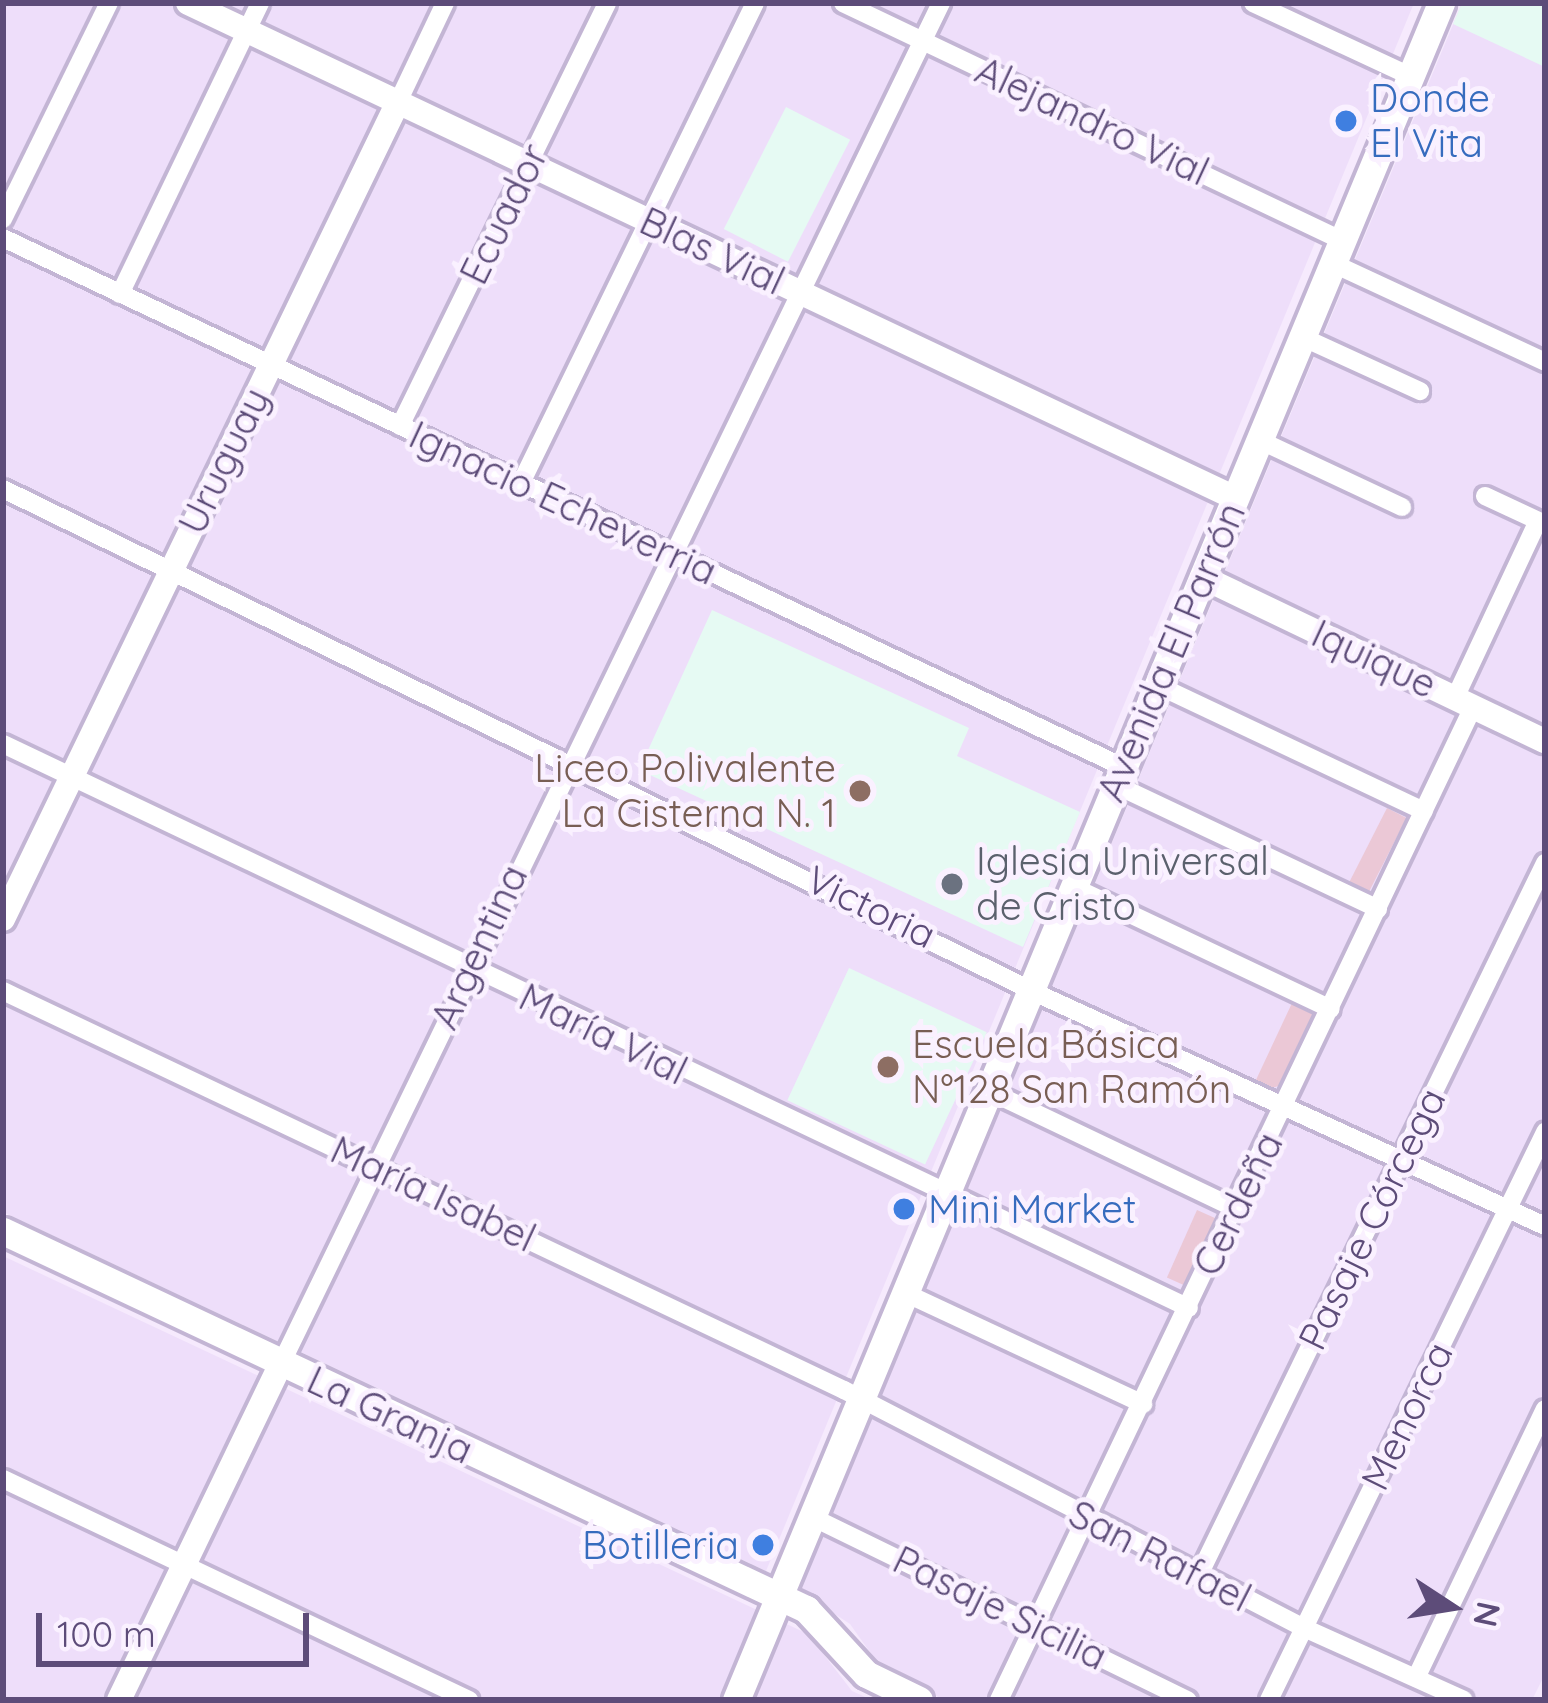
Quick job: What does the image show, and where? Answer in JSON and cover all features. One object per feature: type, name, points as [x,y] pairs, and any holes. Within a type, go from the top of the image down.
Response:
[{"type":"main road","name":"Avenida El Parrón","points":[[736,1700],[1441,3]]},
{"type":"main road","name":"La Granja","points":[[3,1232],[822,1619],[866,1674],[919,1700]]},
{"type":"street","points":[[3,219],[109,3]]},
{"type":"street","name":"Blas Vial","points":[[188,3],[1235,499]]},
{"type":"street","points":[[120,294],[260,3]]},
{"type":"street","name":"Uruguay","points":[[3,919],[445,3]]},
{"type":"street","name":"Ecuador","points":[[400,426],[608,3]]},
{"type":"street","points":[[521,483],[755,3]]},
{"type":"street","name":"Alejandro Vial","points":[[844,3],[1337,251],[1545,362]]},
{"type":"street","name":"Argentina","points":[[119,1700],[568,762],[941,3]]},
{"type":"street","points":[[1253,3],[1410,76]]},
{"type":"street","name":"Ignacio Echeverria","points":[[3,238],[670,554],[1378,909]]},
{"type":"street","points":[[1302,337],[1420,391]]},
{"type":"street","points":[[1259,440],[1402,507]]},
{"type":"street","name":"Victoria","points":[[3,489],[1284,1109],[1545,1226]]},
{"type":"street","points":[[1485,496],[1542,523]]},
{"type":"street","name":"Cerdeña","points":[[999,1700],[1424,812],[1464,702],[1542,523]]},
{"type":"street","name":"Iquique","points":[[1202,577],[1545,741]]},
{"type":"street","points":[[1157,685],[1424,812]]},
{"type":"street","name":"María Vial","points":[[3,744],[944,1198],[1189,1308]]},
{"type":"street","name":"Pasaje Córcega","points":[[1199,1575],[1545,863]]},
{"type":"street","points":[[1073,887],[1331,1009]]},
{"type":"street","name":"María Isabel","points":[[3,992],[860,1401]]},
{"type":"street","points":[[988,1091],[1236,1209]]},
{"type":"street","name":"Menorca","points":[[1268,1700],[1545,1132]]},
{"type":"street","points":[[904,1293],[1143,1404]]},
{"type":"street","name":"San Rafael","points":[[860,1401],[1304,1628],[1464,1700]]},
{"type":"street","points":[[1416,1678],[1545,1409]]},
{"type":"street","points":[[3,1479],[470,1700]]},
{"type":"street","name":"Pasaje Sicilia","points":[[812,1516],[1188,1700]]},
{"type":"shaded area","points":[[3,3],[1414,3],[766,1571],[3,1212]]},
{"type":"shaded area","points":[[1462,3],[1545,3],[1545,1674],[1532,1700],[944,1700],[879,1665],[850,1624],[800,1591]]},
{"type":"shaded area","points":[[1462,3],[1545,3],[1545,67],[1453,24]]},
{"type":"shaded area","points":[[786,107],[850,140],[788,262],[724,229]]},
{"type":"shaded area","name":"Liceo Polivalente La Cisterna N. 1","points":[[712,610],[969,728],[957,756],[1080,812],[1023,947],[639,770]]},
{"type":"shaded area","points":[[1387,808],[1407,818],[1368,895],[1348,885]]},
{"type":"shaded area","name":"Escuela Básica N°128 San Ramón","points":[[849,968],[987,1032],[925,1165],[787,1100]]},
{"type":"shaded area","points":[[1292,1003],[1315,1014],[1281,1085],[1270,1089],[1255,1082]]},
{"type":"shaded area","points":[[1197,1210],[1217,1219],[1187,1287],[1167,1278]]},
{"type":"shaded area","points":[[3,1256],[808,1634],[852,1691],[872,1700],[3,1700]]},
{"type":"place","name":"Donde El Vita","points":[[1346,121]]},
{"type":"place","name":"Liceo Polivalente La Cisterna N. 1","points":[[860,791]]},
{"type":"place","name":"Iglesia Universal de Cristo","points":[[952,884]]},
{"type":"place","name":"Escuela Básica N°128 San Ramón","points":[[888,1067]]},
{"type":"place","name":"Mini Market","points":[[904,1209]]},
{"type":"place","name":"Botilleria","points":[[763,1545]]}]
